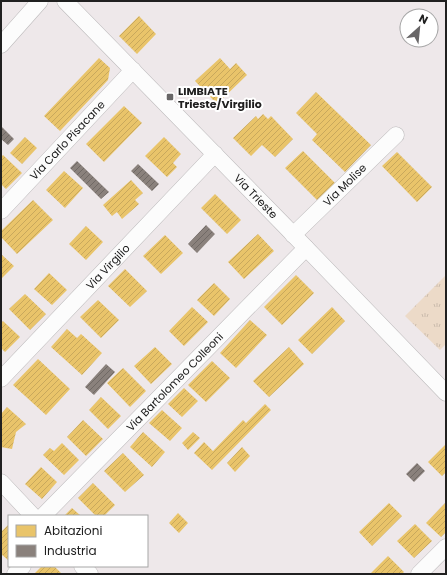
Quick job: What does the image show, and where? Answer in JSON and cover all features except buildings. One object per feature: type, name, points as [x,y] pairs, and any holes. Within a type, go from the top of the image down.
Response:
[{"type":"street","points":[[1,45],[40,1]]},
{"type":"street","name":"Via Trieste","points":[[65,1],[446,393]]},
{"type":"street","name":"Via Carlo Pisacane","points":[[1,211],[133,70]]},
{"type":"street","name":"Via Molise","points":[[293,235],[396,135]]},
{"type":"street","name":"Via Virgilio","points":[[1,379],[215,154]]},
{"type":"street","name":"Via Bartolomeo Colleoni","points":[[44,515],[306,248]]},
{"type":"street","points":[[1,482],[32,515]]},
{"type":"street","points":[[420,574],[446,547]]},
{"type":"green space","points":[[446,275],[446,344],[440,350],[405,316]]},
{"type":"place","name":"LIMBIATE Trieste/Virgilio","points":[[170,97]]}]
